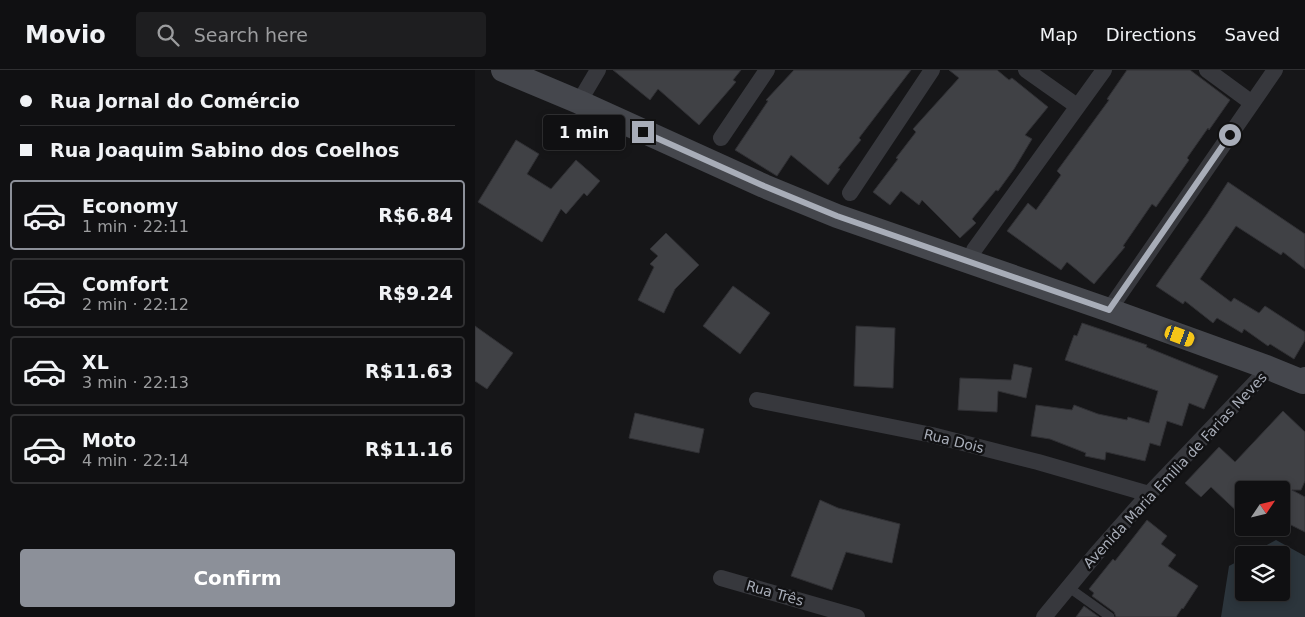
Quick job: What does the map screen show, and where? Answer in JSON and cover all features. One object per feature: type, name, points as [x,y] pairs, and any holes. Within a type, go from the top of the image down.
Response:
[{"type":"main road","points":[[503,70],[579,102],[764,186],[837,216],[1109,310],[1304,381]]},
{"type":"street","points":[[579,102],[598,70]]},
{"type":"street","points":[[721,138],[767,70]]},
{"type":"street","points":[[850,192],[932,70]]},
{"type":"street","points":[[1026,70],[1077,106]]},
{"type":"street","points":[[974,250],[1104,70]]},
{"type":"street","points":[[1207,70],[1252,103]]},
{"type":"street","points":[[1109,310],[1275,70]]},
{"type":"street","name":"Avenida Maria Emilia de Farias Neves","points":[[1044,617],[1149,494],[1269,368]]},
{"type":"street","name":"Rua Dois","points":[[757,400],[932,435],[1038,462],[1149,494]]},
{"type":"street","name":"Rua Três","points":[[721,578],[857,617]]},
{"type":"lane","points":[[1069,587],[1110,617]]},
{"type":"shaded area","points":[[1276,540],[1287,546],[1265,546]]},
{"type":"shaded area","points":[[1290,548],[1305,556],[1305,617],[1221,617],[1229,566],[1235,563],[1235,601],[1290,601]]},
{"type":"building","points":[[613,70],[741,70],[733,80],[736,82],[699,125],[658,89],[650,100]]},
{"type":"building","points":[[794,70],[911,70],[859,138],[861,140],[838,168],[840,169],[828,185],[791,155],[777,176],[735,150],[768,101],[766,100]]},
{"type":"building","points":[[949,70],[997,70],[1009,80],[1012,78],[1048,107],[1025,135],[1032,139],[1014,169],[998,191],[996,190],[972,219],[976,223],[960,238],[922,200],[919,205],[901,191],[890,205],[873,192],[916,132],[913,129],[959,78]]},
{"type":"building","points":[[1127,70],[1190,70],[1230,100],[1187,158],[1189,160],[1156,207],[1152,204],[1123,246],[1125,247],[1094,284],[1067,262],[1061,270],[1007,231],[1028,203],[1036,210],[1061,175],[1057,171],[1109,100],[1107,99]]},
{"type":"building","points":[[516,140],[539,154],[527,174],[551,189],[576,160],[600,181],[587,196],[584,193],[566,214],[561,209],[542,242],[478,202]]},
{"type":"building","points":[[1228,182],[1305,234],[1305,269],[1283,252],[1281,255],[1236,226],[1200,279],[1231,302],[1234,298],[1259,313],[1265,306],[1305,332],[1305,340],[1294,359],[1270,344],[1268,346],[1244,329],[1242,333],[1217,318],[1213,323],[1185,301],[1183,304],[1156,286]]},
{"type":"building","points":[[666,233],[699,265],[675,289],[664,313],[638,300],[654,267],[650,264],[658,256],[650,249]]},
{"type":"building","points":[[733,286],[770,313],[740,354],[703,326]]},
{"type":"building","points":[[1082,323],[1147,345],[1146,347],[1218,376],[1204,409],[1189,403],[1182,426],[1167,421],[1160,446],[1150,443],[1145,461],[1106,452],[1105,460],[1085,456],[1086,453],[1050,439],[1031,436],[1036,405],[1072,410],[1074,405],[1098,414],[1127,420],[1128,417],[1149,423],[1158,391],[1065,360],[1074,335],[1077,336]]},
{"type":"building","points":[[475,326],[513,353],[487,389],[475,381]]},
{"type":"building","points":[[856,326],[895,328],[893,388],[854,386]]},
{"type":"building","points":[[1014,364],[1032,368],[1026,398],[998,391],[997,412],[958,410],[960,378],[1011,380]]},
{"type":"building","points":[[1283,411],[1305,432],[1305,481],[1301,490],[1292,490],[1305,497],[1305,532],[1290,524],[1290,481],[1235,481],[1235,510],[1211,487],[1201,497],[1185,483],[1219,447],[1235,462]]},
{"type":"building","points":[[635,413],[704,429],[699,453],[629,438]]},
{"type":"building","points":[[820,500],[838,508],[900,524],[892,563],[846,552],[832,590],[791,576]]},
{"type":"building","points":[[1147,520],[1167,536],[1161,544],[1176,555],[1168,566],[1198,586],[1176,617],[1116,617],[1114,612],[1092,596],[1094,593],[1089,589],[1113,559],[1115,561]]},
{"type":"building","points":[[1084,606],[1099,617],[1076,617]]},
{"type":"route","points":[[643,132],[837,216],[1109,310],[1230,135]]}]
